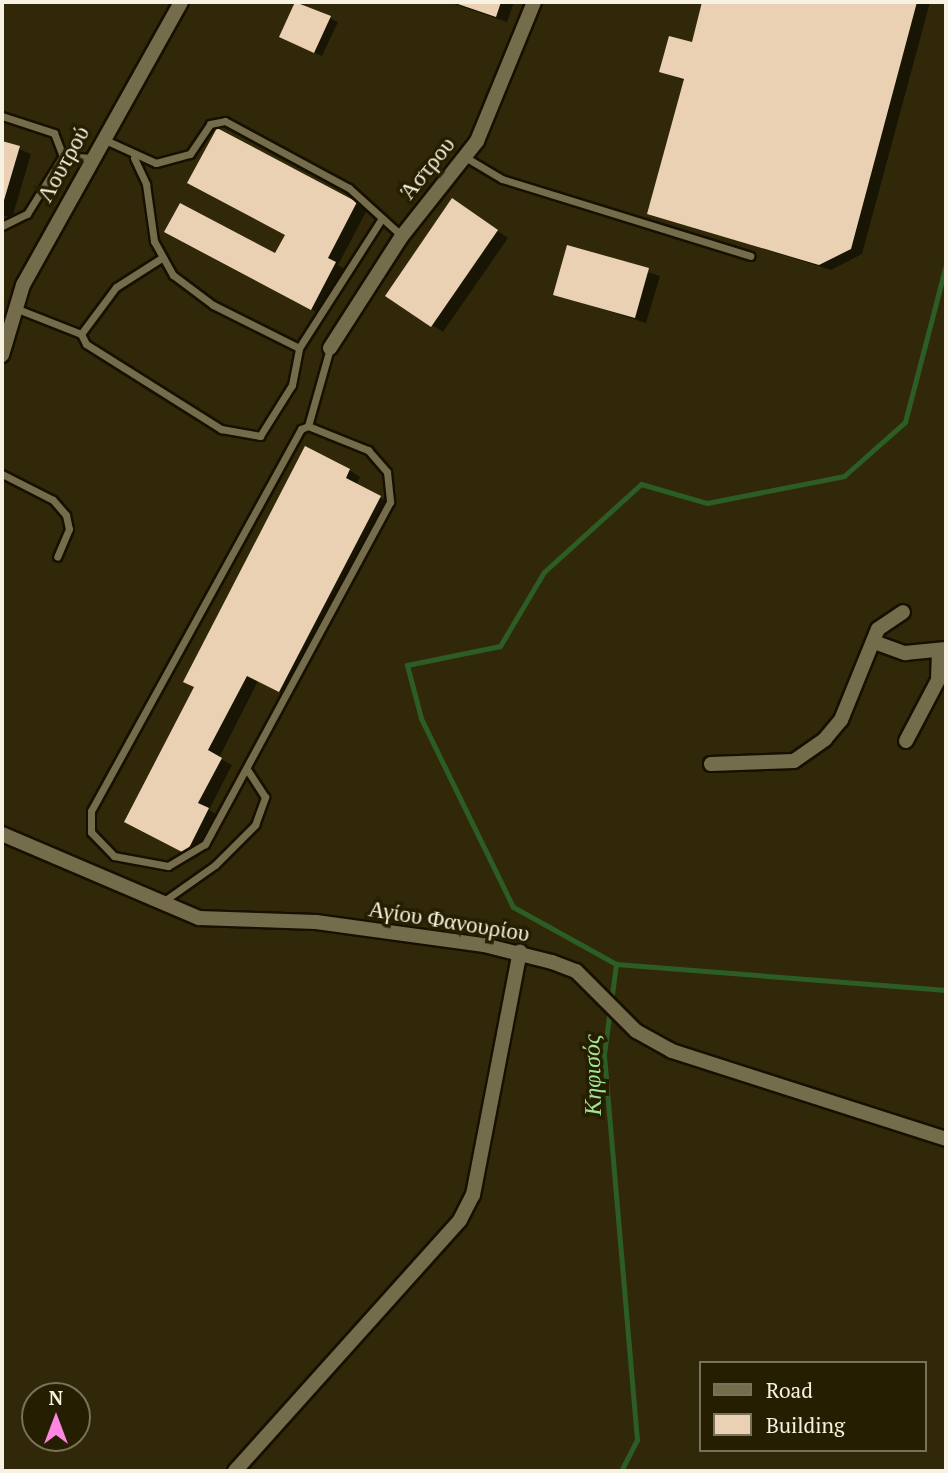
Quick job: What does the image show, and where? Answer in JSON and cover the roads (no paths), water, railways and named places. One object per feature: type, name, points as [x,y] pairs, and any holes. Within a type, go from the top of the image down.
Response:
[{"type":"street","name":"Λουτρού","points":[[2,355],[14,308],[92,158],[181,2]]},
{"type":"street","name":"Άστρου","points":[[330,348],[402,236],[465,157],[486,125],[534,2]]},
{"type":"street","points":[[711,764],[794,761],[809,752],[841,720],[878,629],[903,612]]},
{"type":"street","points":[[874,642],[905,653],[943,650],[938,680],[906,741]]},
{"type":"street","name":"Αγίου Φανουρίου","points":[[2,834],[157,904],[199,918],[280,918],[520,952],[576,971],[636,1031],[706,1066],[946,1139]]},
{"type":"street","points":[[235,1471],[460,1220],[473,1195],[520,952]]},
{"type":"lane","points":[[2,116],[54,133],[63,156]]},
{"type":"lane","points":[[103,139],[134,158],[156,163],[179,160],[210,124],[225,121],[349,188],[381,220],[402,236]]},
{"type":"lane","points":[[63,156],[92,158]]},
{"type":"lane","points":[[2,226],[27,214],[63,156]]},
{"type":"lane","points":[[465,157],[502,179],[750,256]]},
{"type":"lane","points":[[134,158],[146,184],[160,260],[213,305],[299,348]]},
{"type":"lane","points":[[14,308],[81,334],[113,365],[220,429],[249,438],[260,436],[279,413],[299,348],[381,220]]},
{"type":"lane","points":[[81,334],[116,287],[160,260]]},
{"type":"lane","points":[[308,426],[330,348]]},
{"type":"lane","points":[[308,426],[368,450],[387,472],[390,502],[248,771],[205,845],[187,861],[134,863],[107,851],[91,832],[91,811],[300,429],[308,426]]},
{"type":"lane","points":[[2,474],[54,500],[66,514],[69,529],[57,557]]},
{"type":"lane","points":[[157,904],[180,893],[255,825],[265,797],[248,771]]},
{"type":"waterway","points":[[616,964],[513,907],[421,718],[407,665],[500,646],[544,572],[641,484],[707,503],[844,476],[905,422],[946,265]]},
{"type":"waterway","name":"Κηφισός","points":[[621,1471],[637,1440],[604,1054],[616,964],[946,990]]}]
